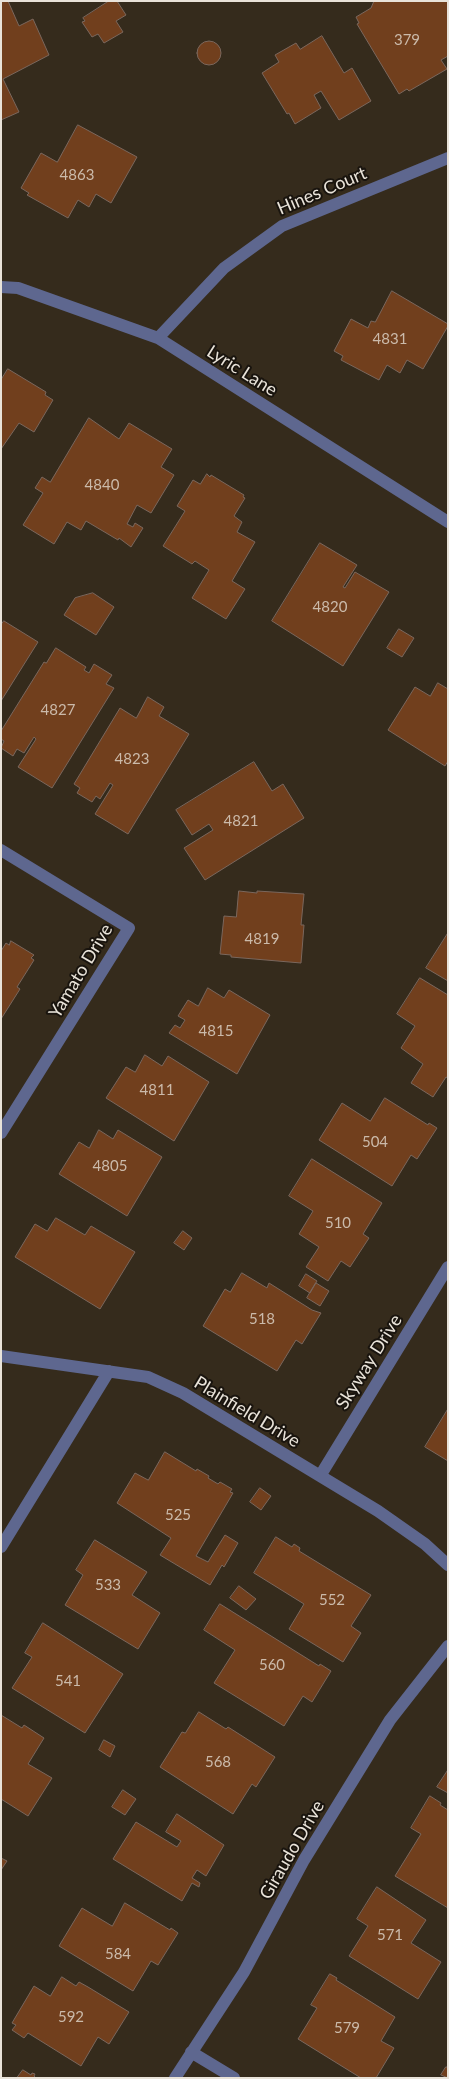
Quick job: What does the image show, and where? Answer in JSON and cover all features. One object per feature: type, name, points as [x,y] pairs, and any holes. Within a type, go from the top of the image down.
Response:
[{"type":"street","name":"Hines Court","points":[[158,338],[224,268],[282,226],[448,158]]},
{"type":"street","name":"Lyric Lane","points":[[1,287],[18,288],[158,338],[448,522]]},
{"type":"street","name":"Yamato Drive","points":[[1,850],[129,928],[1,1133]]},
{"type":"street","name":"Skyway Drive","points":[[320,1476],[448,1267]]},
{"type":"street","name":"Plainfield Drive","points":[[1,1356],[148,1377],[183,1393],[378,1511],[425,1544],[448,1565]]},
{"type":"street","points":[[1,1547],[109,1371]]},
{"type":"street","name":"Giraudo Drive","points":[[175,2078],[244,1972],[304,1860],[390,1720],[448,1646]]},
{"type":"street","points":[[191,2052],[234,2078]]},
{"type":"building","points":[[1,1],[8,1],[19,26],[33,19],[49,55],[3,79],[19,112],[1,120]]},
{"type":"building","points":[[109,1],[117,1],[126,15],[116,21],[123,32],[104,43],[98,34],[92,37],[82,22],[85,21],[83,18]]},
{"type":"building","points":[[374,1],[448,1],[448,56],[441,60],[447,69],[409,91],[407,89],[399,94],[357,24],[359,23],[356,17],[371,8]]},
{"type":"building","points":[[322,36],[344,73],[352,68],[371,101],[339,120],[321,91],[314,95],[321,108],[295,124],[262,73],[279,62],[275,55],[296,43],[300,49]]},
{"type":"building","points":[[209,41],[218,44],[221,53],[218,62],[209,65],[200,62],[197,53],[200,44]]},
{"type":"building","points":[[78,125],[137,157],[111,203],[96,194],[89,207],[78,200],[68,218],[27,195],[29,193],[21,188],[41,153],[57,162]]},
{"type":"building","points":[[392,291],[448,324],[448,326],[423,369],[407,360],[400,373],[387,365],[379,380],[341,360],[343,356],[334,351],[351,319],[368,328],[371,321],[375,322]]},
{"type":"building","points":[[8,369],[46,392],[45,395],[53,400],[34,432],[19,423],[1,449],[1,380]]},
{"type":"building","points":[[89,418],[119,439],[129,423],[172,449],[161,467],[174,475],[151,513],[137,505],[127,524],[133,527],[135,523],[143,528],[131,547],[119,538],[118,540],[86,521],[81,530],[67,522],[54,544],[23,525],[43,493],[35,488],[42,477],[50,482]]},
{"type":"building","points":[[207,474],[244,495],[243,497],[245,498],[234,516],[242,522],[237,532],[255,542],[232,581],[245,589],[226,619],[192,598],[209,570],[195,561],[192,564],[163,546],[185,511],[177,506],[193,480],[200,484]]},
{"type":"building","points":[[320,543],[357,565],[343,587],[345,588],[355,572],[389,592],[343,666],[272,621]]},
{"type":"building","points":[[93,593],[114,607],[96,635],[64,615],[75,598]]},
{"type":"building","points":[[4,621],[38,642],[1,701],[1,625]]},
{"type":"building","points":[[399,629],[414,638],[402,657],[387,648]]},
{"type":"building","points":[[56,648],[86,667],[84,670],[89,673],[94,664],[112,675],[106,684],[114,688],[52,788],[18,767],[36,739],[34,737],[24,753],[17,749],[13,756],[1,748],[4,741],[1,739],[1,731],[44,662],[46,663]]},
{"type":"building","points":[[438,683],[448,689],[448,761],[445,766],[388,730],[415,687],[430,696]]},
{"type":"building","points":[[148,697],[164,707],[159,716],[189,734],[128,834],[95,814],[113,785],[110,783],[100,799],[96,796],[92,802],[77,793],[80,788],[74,784],[120,708],[136,718]]},
{"type":"building","points":[[254,762],[272,791],[283,784],[304,818],[205,880],[184,848],[213,830],[209,824],[192,835],[176,810]]},
{"type":"building","points":[[239,891],[304,894],[301,925],[304,925],[301,963],[231,957],[231,955],[220,954],[224,916],[236,917]]},
{"type":"building","points":[[448,933],[448,981],[426,968]]},
{"type":"building","points":[[11,941],[34,955],[31,958],[34,960],[17,987],[20,989],[1,1019],[1,951],[6,943],[9,945]]},
{"type":"building","points":[[420,978],[448,995],[448,1078],[446,1077],[433,1097],[411,1083],[423,1064],[401,1048],[415,1026],[397,1014]]},
{"type":"building","points":[[208,988],[224,998],[229,990],[270,1015],[237,1074],[169,1033],[175,1025],[180,1028],[185,1020],[178,1016],[188,1000],[198,1006]]},
{"type":"building","points":[[145,1055],[162,1066],[168,1056],[209,1082],[174,1141],[106,1098],[126,1067],[135,1072]]},
{"type":"building","points":[[385,1098],[428,1125],[429,1123],[437,1128],[417,1159],[411,1155],[392,1186],[319,1140],[342,1103],[370,1121]]},
{"type":"building","points":[[99,1130],[113,1139],[118,1130],[162,1157],[127,1216],[59,1174],[79,1142],[89,1148]]},
{"type":"building","points":[[312,1159],[382,1203],[363,1234],[369,1238],[350,1267],[341,1261],[328,1281],[306,1267],[319,1247],[299,1234],[313,1211],[289,1196]]},
{"type":"building","points":[[56,1218],[85,1235],[91,1226],[135,1252],[100,1309],[15,1257],[35,1224],[47,1231]]},
{"type":"building","points":[[183,1231],[192,1238],[184,1250],[174,1243]]},
{"type":"building","points":[[242,1273],[267,1288],[269,1283],[312,1310],[321,1313],[302,1344],[296,1340],[277,1371],[203,1326],[225,1289],[230,1292]]},
{"type":"building","points":[[306,1274],[317,1281],[310,1293],[299,1286]]},
{"type":"building","points":[[316,1283],[329,1291],[320,1306],[307,1298]]},
{"type":"building","points":[[448,1409],[448,1461],[425,1447]]},
{"type":"building","points":[[165,1452],[196,1471],[197,1469],[209,1476],[208,1478],[218,1484],[220,1482],[232,1489],[230,1492],[233,1493],[196,1556],[208,1562],[225,1535],[238,1543],[224,1567],[222,1565],[210,1585],[160,1555],[171,1538],[117,1503],[135,1473],[148,1480]]},
{"type":"building","points":[[260,1488],[271,1496],[261,1510],[250,1502]]},
{"type":"building","points":[[276,1537],[292,1547],[294,1544],[300,1548],[299,1551],[371,1595],[351,1626],[361,1633],[343,1662],[289,1629],[304,1604],[254,1573]]},
{"type":"building","points":[[95,1540],[147,1572],[132,1595],[160,1613],[138,1649],[65,1605],[83,1575],[76,1570]]},
{"type":"building","points":[[239,1586],[256,1599],[246,1610],[230,1598]]},
{"type":"building","points":[[220,1604],[319,1666],[320,1664],[331,1671],[312,1702],[303,1696],[284,1726],[214,1683],[235,1650],[204,1630]]},
{"type":"building","points":[[43,1623],[123,1674],[85,1733],[12,1688],[32,1657],[25,1653]]},
{"type":"building","points":[[199,1712],[226,1729],[228,1727],[275,1757],[256,1787],[252,1784],[233,1814],[160,1767],[182,1732],[185,1733]]},
{"type":"building","points":[[1,1715],[22,1728],[24,1725],[44,1738],[28,1764],[52,1778],[28,1816],[1,1799]]},
{"type":"building","points":[[104,1740],[115,1746],[110,1757],[99,1750]]},
{"type":"building","points":[[448,1770],[448,1793],[437,1787]]},
{"type":"building","points":[[123,1790],[136,1799],[125,1815],[112,1807]]},
{"type":"building","points":[[430,1796],[448,1810],[448,1908],[395,1876],[421,1834],[411,1828]]},
{"type":"building","points":[[177,1814],[224,1845],[206,1876],[197,1870],[192,1878],[200,1883],[199,1887],[192,1883],[182,1901],[113,1859],[136,1822],[177,1847],[181,1841],[166,1832]]},
{"type":"building","points":[[1,1858],[7,1861],[1,1870]]},
{"type":"building","points":[[377,1887],[426,1920],[411,1943],[441,1962],[418,1999],[349,1956],[368,1926],[357,1919]]},
{"type":"building","points":[[125,1903],[178,1933],[158,1965],[151,1961],[133,1991],[59,1946],[82,1908],[112,1926]]},
{"type":"building","points":[[330,1974],[337,1978],[336,1980],[395,2017],[381,2041],[394,2048],[376,2078],[361,2078],[298,2039],[317,2008],[311,2005]]},
{"type":"building","points":[[62,1977],[76,1986],[79,1982],[129,2012],[109,2044],[98,2037],[81,2066],[28,2033],[24,2038],[12,2030],[16,2025],[12,2023],[34,1986],[50,1996]]},
{"type":"building","points":[[446,2067],[448,2067],[448,2078],[441,2075]]},
{"type":"building","points":[[23,2070],[31,2075],[32,2073],[35,2074],[36,2078],[17,2078]]}]
